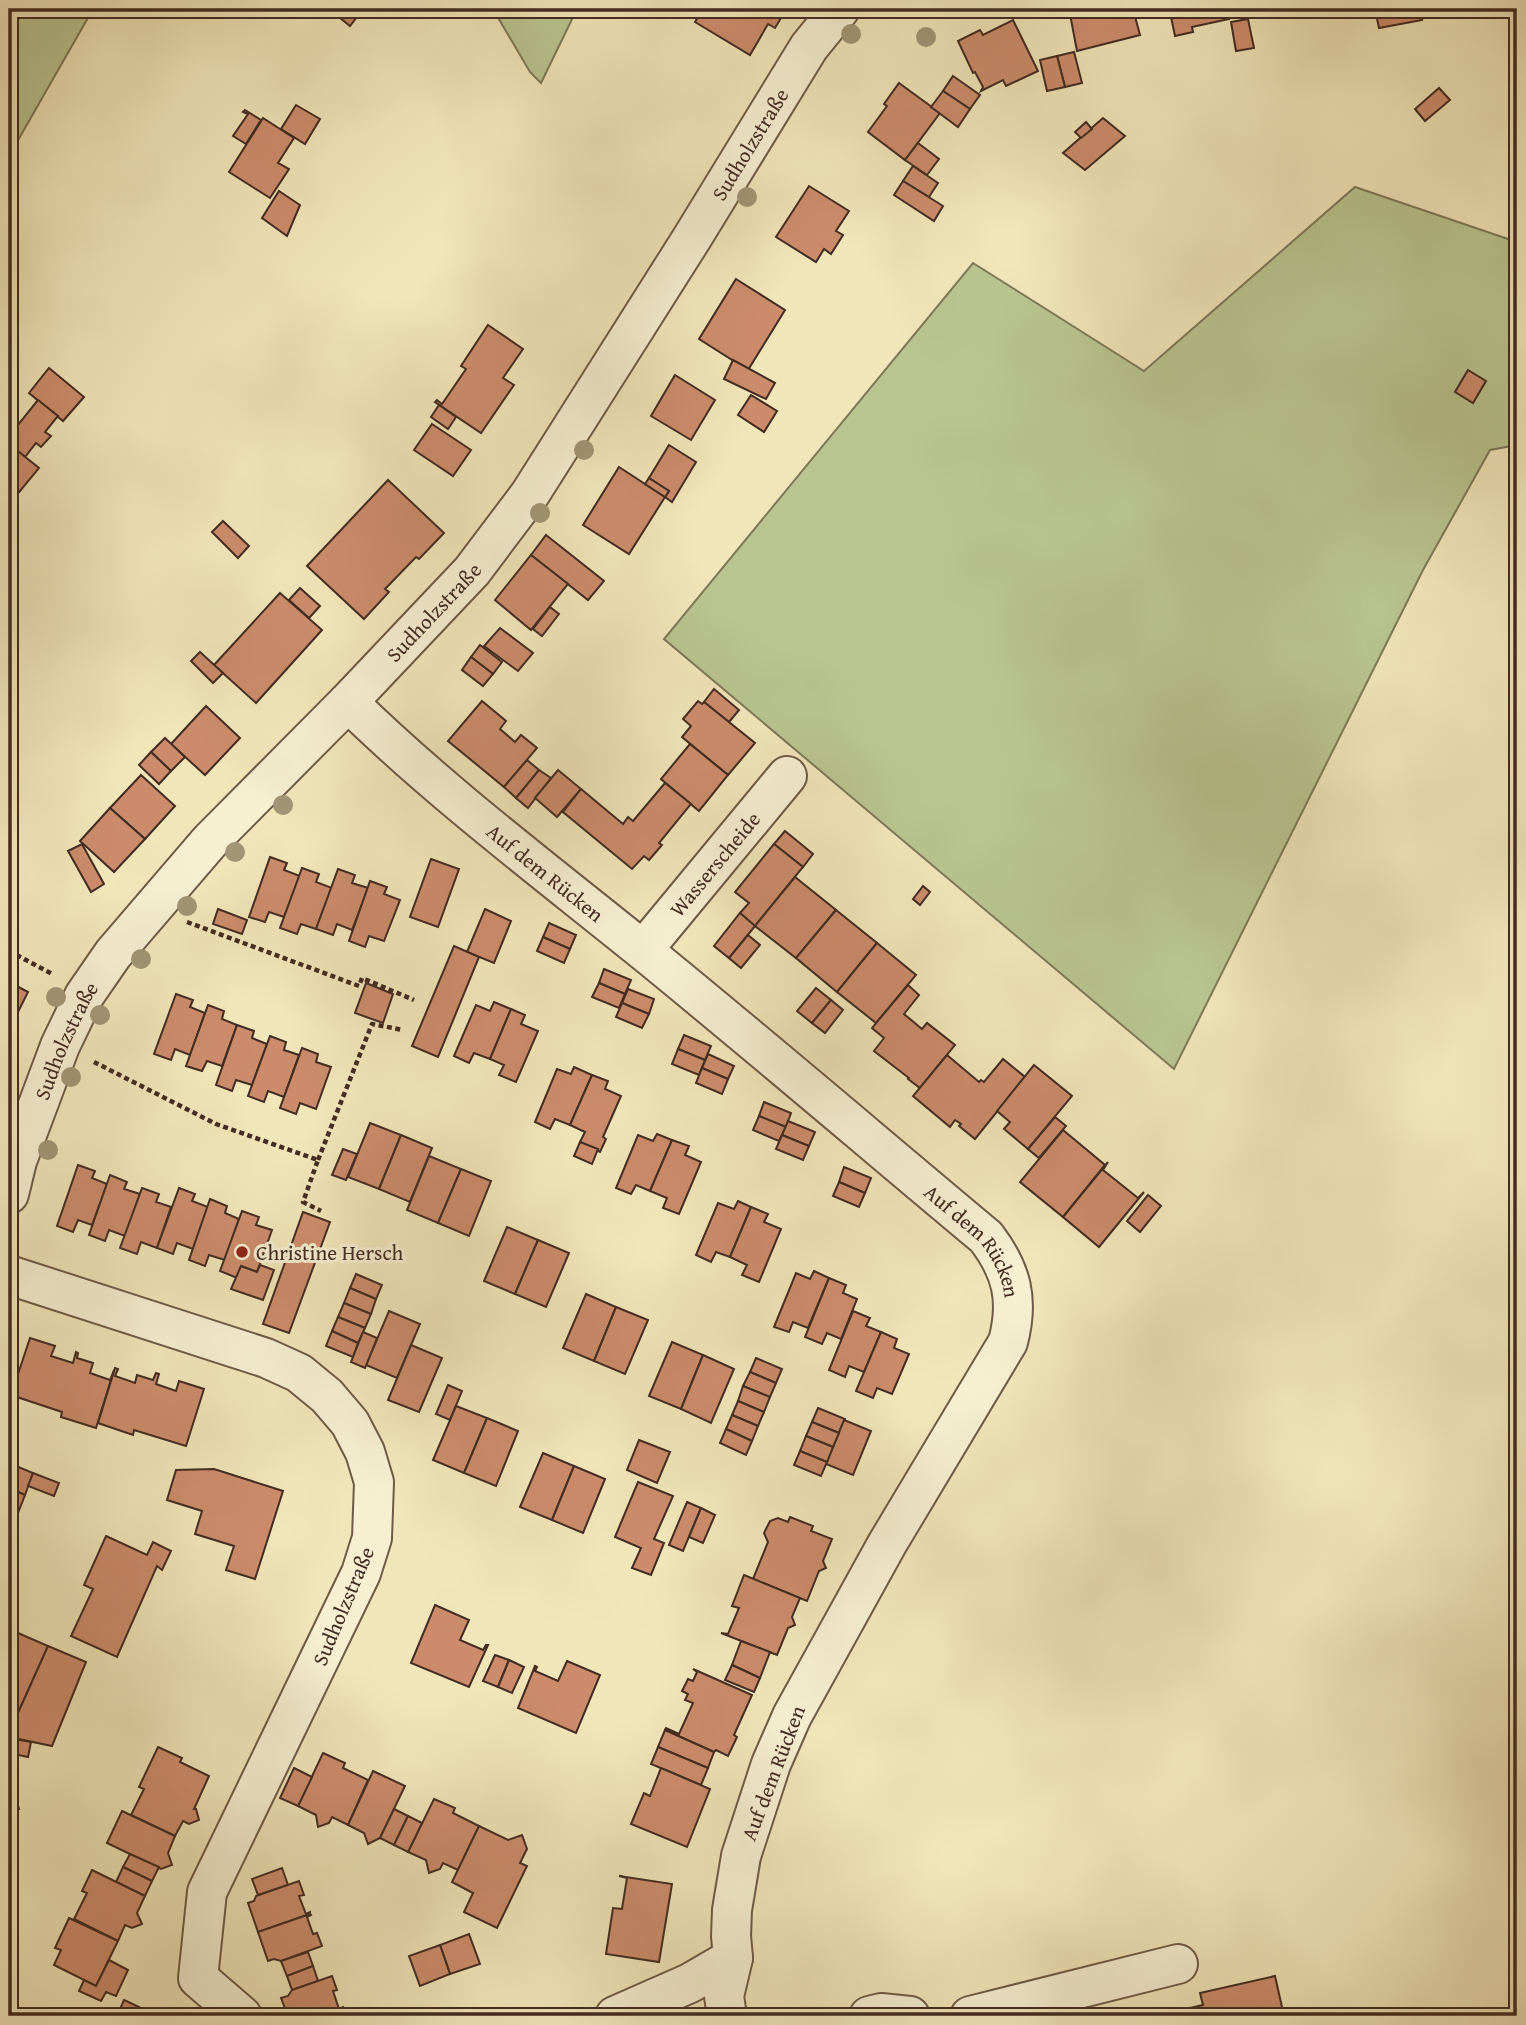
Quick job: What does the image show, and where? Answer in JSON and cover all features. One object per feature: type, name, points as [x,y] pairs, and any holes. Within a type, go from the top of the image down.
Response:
[{"type":"street","name":"Sudholzstraße","points":[[9,1194],[17,1161],[60,1046],[84,996],[113,954],[210,841],[348,702],[472,571],[530,494],[809,47],[840,9]]},
{"type":"street","name":"Auf dem Rücken","points":[[348,702],[372,726],[495,831],[643,950],[986,1237],[997,1251],[1008,1274],[1014,1316],[1008,1342],[887,1544],[792,1716],[771,1764],[741,1856],[732,1910],[729,1986]]},
{"type":"street","name":"Wasserscheide","points":[[643,950],[787,776]]},
{"type":"street","name":"Sudholzstraße","points":[[9,1275],[266,1358],[299,1373],[327,1396],[350,1423],[365,1452],[374,1482],[372,1538],[361,1573],[207,1892],[198,1978],[242,2016]]},
{"type":"street","points":[[970,2016],[1178,1964]]},
{"type":"street","points":[[615,2016],[690,1983],[729,1986]]},
{"type":"street","points":[[869,2016],[910,2016]]},
{"type":"path","points":[[183,920],[359,986],[362,978],[414,1000]]},
{"type":"path","points":[[9,951],[59,978],[84,996]]},
{"type":"path","points":[[321,1211],[303,1202],[372,1024],[403,1030]]},
{"type":"path","points":[[90,1060],[216,1124],[318,1160]]},
{"type":"green space","points":[[9,9],[93,9],[9,156]]},
{"type":"green space","points":[[493,9],[577,9],[541,83],[530,72]]},
{"type":"green space","points":[[1355,187],[1517,242],[1517,445],[1490,450],[1423,570],[1174,1069],[664,639],[973,263],[1144,371]]},
{"type":"building","points":[[329,9],[363,9],[350,26]]},
{"type":"building","points":[[703,9],[777,9],[784,13],[775,28],[768,24],[750,55],[695,22]]},
{"type":"building","points":[[1069,9],[1133,9],[1140,35],[1077,51]]},
{"type":"building","points":[[1172,9],[1227,9],[1229,19],[1192,27],[1193,32],[1175,36],[1170,12]]},
{"type":"building","points":[[1375,9],[1419,9],[1422,20],[1379,28]]},
{"type":"building","points":[[1248,19],[1254,48],[1236,51],[1231,22]]},
{"type":"building","points":[[1013,20],[1038,71],[1006,86],[1003,80],[981,91],[983,87],[975,72],[973,73],[958,41],[980,30],[983,35]]},
{"type":"building","points":[[1074,52],[1082,83],[1065,87],[1057,56]]},
{"type":"building","points":[[1057,56],[1065,87],[1047,91],[1040,60]]},
{"type":"building","points":[[953,76],[980,95],[970,109],[943,91]]},
{"type":"building","points":[[899,83],[940,113],[905,160],[868,132],[887,106],[884,104]]},
{"type":"building","points":[[1439,88],[1450,100],[1425,121],[1415,109]]},
{"type":"building","points":[[943,91],[970,109],[958,127],[931,107]]},
{"type":"building","points":[[296,105],[320,119],[305,144],[281,129]]},
{"type":"building","points":[[245,110],[261,120],[246,144],[233,136],[248,114],[243,112]]},
{"type":"building","points":[[263,118],[294,138],[278,163],[289,169],[270,198],[229,172]]},
{"type":"building","points":[[1103,118],[1125,136],[1085,170],[1063,153]]},
{"type":"building","points":[[1086,122],[1092,129],[1081,138],[1075,132]]},
{"type":"building","points":[[918,143],[939,159],[927,175],[905,160]]},
{"type":"building","points":[[913,166],[938,183],[929,197],[903,181]]},
{"type":"building","points":[[903,181],[943,206],[934,221],[894,195]]},
{"type":"building","points":[[809,186],[849,211],[836,231],[843,235],[831,254],[824,249],[816,262],[776,237]]},
{"type":"building","points":[[279,191],[300,205],[287,236],[262,218]]},
{"type":"building","points":[[736,279],[785,310],[748,370],[699,339]]},
{"type":"building","points":[[488,325],[523,349],[503,378],[514,385],[481,433],[435,402],[437,400],[442,404],[466,369],[461,366]]},
{"type":"building","points":[[733,360],[775,383],[766,399],[724,379]]},
{"type":"building","points":[[49,368],[84,397],[63,421],[29,393]]},
{"type":"building","points":[[1468,370],[1486,381],[1473,403],[1455,392]]},
{"type":"building","points":[[675,375],[715,400],[691,440],[651,416]]},
{"type":"building","points":[[751,395],[777,411],[764,432],[738,415]]},
{"type":"building","points":[[38,400],[58,416],[45,432],[51,436],[41,447],[36,443],[25,457],[9,444],[9,436]]},
{"type":"building","points":[[439,405],[456,417],[448,429],[431,417]]},
{"type":"building","points":[[432,424],[471,450],[453,476],[414,450]]},
{"type":"building","points":[[9,444],[39,468],[11,502],[9,500]]},
{"type":"building","points":[[669,445],[696,462],[672,502],[665,497],[669,491],[649,478]]},
{"type":"building","points":[[619,467],[665,497],[629,554],[583,525]]},
{"type":"building","points":[[649,478],[669,491],[665,497],[645,484]]},
{"type":"building","points":[[388,480],[444,533],[385,589],[389,592],[364,619],[307,566]]},
{"type":"building","points":[[223,521],[249,546],[238,558],[212,532]]},
{"type":"building","points":[[546,535],[604,581],[588,600],[531,555]]},
{"type":"building","points":[[531,555],[568,584],[531,630],[495,600]]},
{"type":"building","points":[[300,588],[320,606],[309,618],[289,600]]},
{"type":"building","points":[[280,593],[322,630],[256,703],[214,665]]},
{"type":"building","points":[[550,607],[559,614],[542,636],[533,629]]},
{"type":"building","points":[[500,628],[533,653],[518,671],[484,646]]},
{"type":"building","points":[[480,645],[502,662],[493,674],[471,657]]},
{"type":"building","points":[[200,652],[223,673],[213,683],[191,661]]},
{"type":"building","points":[[471,657],[493,674],[483,686],[462,670]]},
{"type":"building","points":[[714,689],[739,710],[729,722],[704,702]]},
{"type":"building","points":[[482,701],[506,721],[500,729],[515,742],[521,735],[537,748],[504,787],[448,741]]},
{"type":"building","points":[[698,701],[702,704],[704,702],[755,743],[728,775],[682,737],[691,726],[683,719]]},
{"type":"building","points":[[206,706],[240,738],[205,775],[171,744]]},
{"type":"building","points":[[165,738],[185,757],[171,771],[151,752]]},
{"type":"building","points":[[690,744],[728,775],[699,811],[661,779]]},
{"type":"building","points":[[151,752],[171,771],[159,784],[139,765]]},
{"type":"building","points":[[527,760],[539,770],[516,798],[504,787]]},
{"type":"building","points":[[539,770],[551,778],[528,808],[516,798]]},
{"type":"building","points":[[558,770],[581,789],[557,817],[535,798]]},
{"type":"building","points":[[141,775],[175,806],[145,839],[110,808]]},
{"type":"building","points":[[665,783],[691,804],[659,843],[662,845],[649,860],[644,856],[632,869],[563,812],[581,789],[623,824],[628,817],[633,821]]},
{"type":"building","points":[[110,808],[145,839],[114,872],[80,841]]},
{"type":"building","points":[[785,831],[813,854],[803,867],[774,844]]},
{"type":"building","points":[[82,844],[104,884],[91,892],[68,851]]},
{"type":"building","points":[[774,844],[803,867],[755,926],[740,913],[749,903],[735,892]]},
{"type":"building","points":[[270,857],[287,863],[284,870],[300,876],[284,917],[269,912],[265,922],[249,917]]},
{"type":"building","points":[[431,859],[459,869],[438,927],[410,917]]},
{"type":"building","points":[[302,868],[319,874],[316,882],[332,888],[316,929],[301,924],[297,934],[280,928]]},
{"type":"building","points":[[338,869],[355,875],[352,883],[368,888],[352,930],[337,924],[333,935],[316,929]]},
{"type":"building","points":[[795,877],[836,910],[796,958],[755,926]]},
{"type":"building","points":[[370,881],[387,887],[384,894],[400,900],[384,941],[369,936],[365,947],[349,941]]},
{"type":"building","points":[[923,886],[930,892],[920,905],[913,899]]},
{"type":"building","points":[[218,909],[247,920],[242,934],[213,924]]},
{"type":"building","points":[[485,909],[511,921],[494,963],[467,952]]},
{"type":"building","points":[[836,910],[877,943],[837,992],[796,958]]},
{"type":"building","points":[[740,913],[755,926],[729,958],[714,946]]},
{"type":"building","points":[[549,923],[576,935],[570,949],[543,937]]},
{"type":"building","points":[[748,935],[760,945],[741,968],[729,958]]},
{"type":"building","points":[[543,937],[570,949],[564,963],[537,951]]},
{"type":"building","points":[[877,943],[916,975],[876,1023],[837,992]]},
{"type":"building","points":[[454,946],[479,957],[438,1057],[412,1046]]},
{"type":"building","points":[[604,969],[631,980],[625,994],[599,983]]},
{"type":"building","points":[[9,982],[28,992],[9,1030]]},
{"type":"building","points":[[366,983],[393,994],[383,1023],[355,1013]]},
{"type":"building","points":[[599,983],[625,994],[619,1008],[592,997]]},
{"type":"building","points":[[908,985],[919,995],[904,1014],[922,1029],[927,1023],[955,1045],[920,1088],[874,1051],[884,1038],[872,1028]]},
{"type":"building","points":[[816,988],[831,1000],[812,1023],[797,1011]]},
{"type":"building","points":[[628,989],[654,999],[649,1014],[622,1003]]},
{"type":"building","points":[[176,994],[193,1000],[190,1007],[205,1013],[190,1055],[175,1049],[171,1060],[154,1054]]},
{"type":"building","points":[[831,1000],[843,1010],[825,1033],[812,1023]]},
{"type":"building","points":[[494,1002],[511,1009],[490,1059],[474,1053],[469,1063],[454,1056],[476,1005],[490,1011]]},
{"type":"building","points":[[622,1003],[649,1014],[642,1028],[616,1017]]},
{"type":"building","points":[[208,1005],[224,1011],[222,1019],[237,1025],[222,1066],[207,1061],[202,1071],[186,1066]]},
{"type":"building","points":[[511,1009],[525,1015],[521,1024],[538,1031],[516,1082],[499,1075],[504,1065],[490,1059]]},
{"type":"building","points":[[237,1025],[254,1031],[252,1038],[267,1044],[252,1085],[236,1080],[232,1091],[216,1085]]},
{"type":"building","points":[[684,1035],[711,1046],[705,1060],[678,1049]]},
{"type":"building","points":[[270,1036],[286,1042],[284,1050],[299,1055],[284,1097],[268,1091],[264,1102],[248,1096]]},
{"type":"building","points":[[302,1048],[318,1054],[316,1062],[331,1067],[316,1109],[300,1103],[296,1114],[280,1108]]},
{"type":"building","points":[[678,1049],[705,1060],[699,1075],[672,1064]]},
{"type":"building","points":[[708,1054],[734,1066],[728,1079],[702,1068]]},
{"type":"building","points":[[947,1055],[979,1082],[984,1082],[1003,1059],[1025,1077],[975,1139],[955,1120],[950,1127],[913,1096]]},
{"type":"building","points":[[1034,1065],[1072,1096],[1028,1149],[1004,1129],[1010,1122],[997,1111]]},
{"type":"building","points":[[574,1067],[592,1075],[570,1125],[555,1119],[550,1129],[535,1122],[557,1069],[571,1074]]},
{"type":"building","points":[[702,1068],[728,1079],[722,1094],[696,1083]]},
{"type":"building","points":[[592,1075],[608,1081],[605,1089],[621,1096],[603,1137],[606,1139],[600,1152],[580,1142],[585,1132],[570,1125]]},
{"type":"building","points":[[764,1102],[791,1113],[786,1127],[759,1116]]},
{"type":"building","points":[[759,1116],[786,1127],[779,1141],[753,1130]]},
{"type":"building","points":[[1055,1117],[1066,1126],[1039,1158],[1028,1149]]},
{"type":"building","points":[[788,1121],[815,1132],[809,1146],[782,1135]]},
{"type":"building","points":[[370,1123],[401,1135],[379,1189],[348,1177]]},
{"type":"building","points":[[1063,1130],[1105,1165],[1063,1217],[1020,1182]]},
{"type":"building","points":[[657,1134],[672,1140],[650,1191],[636,1185],[631,1194],[616,1188],[638,1135],[653,1141]]},
{"type":"building","points":[[401,1135],[432,1148],[410,1202],[379,1189]]},
{"type":"building","points":[[782,1135],[809,1146],[803,1160],[776,1149]]},
{"type":"building","points":[[672,1140],[689,1146],[685,1155],[701,1162],[679,1214],[663,1208],[667,1198],[650,1191]]},
{"type":"building","points":[[580,1142],[598,1149],[592,1164],[574,1156]]},
{"type":"building","points":[[343,1149],[357,1154],[346,1180],[332,1175]]},
{"type":"building","points":[[429,1156],[461,1169],[438,1223],[407,1210]]},
{"type":"building","points":[[1108,1162],[1103,1170],[1138,1198],[1144,1192],[1099,1247],[1063,1217]]},
{"type":"building","points":[[78,1165],[95,1171],[92,1178],[107,1184],[92,1225],[78,1220],[73,1232],[57,1226]]},
{"type":"building","points":[[844,1167],[871,1178],[865,1193],[839,1182]]},
{"type":"building","points":[[461,1169],[491,1181],[469,1236],[438,1223]]},
{"type":"building","points":[[110,1175],[127,1182],[124,1189],[140,1194],[125,1236],[109,1230],[105,1241],[89,1235]]},
{"type":"building","points":[[839,1182],[865,1193],[859,1207],[833,1196]]},
{"type":"building","points":[[142,1188],[159,1194],[156,1202],[171,1207],[157,1248],[141,1242],[137,1254],[120,1248]]},
{"type":"building","points":[[179,1188],[195,1194],[192,1201],[208,1207],[193,1249],[177,1243],[173,1254],[157,1248]]},
{"type":"building","points":[[1148,1195],[1161,1206],[1140,1232],[1127,1221]]},
{"type":"building","points":[[210,1199],[227,1206],[225,1213],[239,1219],[225,1260],[209,1255],[205,1266],[189,1260]]},
{"type":"building","points":[[738,1201],[751,1207],[730,1257],[716,1252],[711,1262],[696,1255],[718,1203],[734,1209]]},
{"type":"building","points":[[751,1207],[768,1214],[764,1222],[781,1229],[759,1282],[742,1275],[747,1265],[730,1257]]},
{"type":"building","points":[[242,1211],[259,1217],[256,1225],[272,1230],[257,1272],[241,1266],[237,1278],[220,1271]]},
{"type":"building","points":[[303,1212],[330,1222],[289,1333],[263,1324]]},
{"type":"building","points":[[507,1227],[538,1240],[515,1294],[484,1281]]},
{"type":"building","points":[[538,1240],[569,1253],[546,1307],[515,1294]]},
{"type":"building","points":[[260,1265],[274,1270],[263,1300],[231,1289],[241,1266],[257,1272]]},
{"type":"building","points":[[814,1271],[829,1278],[808,1328],[793,1322],[789,1332],[774,1327],[796,1273],[810,1279]]},
{"type":"building","points":[[356,1274],[382,1285],[376,1299],[350,1288]]},
{"type":"building","points":[[829,1278],[846,1285],[843,1293],[857,1299],[841,1339],[827,1333],[822,1344],[805,1337]]},
{"type":"building","points":[[350,1288],[376,1299],[371,1314],[344,1303]]},
{"type":"building","points":[[586,1294],[616,1307],[594,1361],[563,1348]]},
{"type":"building","points":[[344,1303],[371,1314],[365,1328],[338,1317]]},
{"type":"building","points":[[616,1307],[648,1320],[625,1374],[594,1361]]},
{"type":"building","points":[[389,1311],[420,1324],[397,1378],[366,1365]]},
{"type":"building","points":[[853,1311],[870,1318],[866,1326],[881,1332],[864,1372],[849,1366],[845,1377],[829,1370]]},
{"type":"building","points":[[338,1317],[365,1328],[358,1343],[332,1331]]},
{"type":"building","points":[[332,1331],[358,1343],[353,1357],[326,1346]]},
{"type":"building","points":[[363,1332],[377,1338],[365,1368],[351,1362]]},
{"type":"building","points":[[881,1332],[897,1339],[894,1348],[909,1354],[892,1394],[877,1388],[873,1398],[856,1391]]},
{"type":"building","points":[[30,1338],[55,1346],[51,1356],[73,1363],[76,1352],[78,1353],[77,1358],[93,1363],[90,1373],[110,1380],[114,1370],[96,1428],[61,1417],[62,1412],[11,1395]]},
{"type":"building","points":[[672,1342],[703,1355],[681,1409],[649,1396]]},
{"type":"building","points":[[411,1345],[442,1358],[419,1412],[388,1400]]},
{"type":"building","points":[[703,1355],[734,1369],[711,1423],[681,1409]]},
{"type":"building","points":[[756,1358],[782,1369],[776,1383],[750,1372]]},
{"type":"building","points":[[115,1368],[118,1369],[115,1376],[135,1383],[137,1375],[153,1380],[156,1373],[159,1374],[156,1384],[176,1391],[179,1381],[204,1389],[186,1446],[134,1430],[133,1435],[98,1423]]},
{"type":"building","points":[[750,1372],[776,1383],[770,1397],[743,1386]]},
{"type":"building","points":[[448,1385],[462,1391],[450,1420],[436,1414]]},
{"type":"building","points":[[743,1386],[770,1397],[764,1412],[738,1401]]},
{"type":"building","points":[[738,1401],[764,1412],[758,1426],[732,1415]]},
{"type":"building","points":[[456,1406],[487,1418],[464,1473],[433,1460]]},
{"type":"building","points":[[818,1408],[845,1419],[839,1433],[812,1422]]},
{"type":"building","points":[[732,1415],[758,1426],[752,1441],[726,1429]]},
{"type":"building","points":[[487,1418],[518,1431],[496,1486],[464,1473]]},
{"type":"building","points":[[844,1420],[871,1431],[853,1475],[826,1464]]},
{"type":"building","points":[[812,1422],[839,1433],[833,1447],[806,1436]]},
{"type":"building","points":[[726,1429],[752,1441],[746,1455],[720,1443]]},
{"type":"building","points":[[806,1436],[833,1447],[827,1462],[800,1451]]},
{"type":"building","points":[[639,1440],[670,1452],[657,1483],[627,1470]]},
{"type":"building","points":[[800,1451],[827,1462],[821,1476],[794,1465]]},
{"type":"building","points":[[543,1453],[574,1466],[552,1520],[520,1507]]},
{"type":"building","points":[[9,1463],[33,1473],[25,1495],[9,1488]]},
{"type":"building","points":[[574,1466],[605,1479],[583,1533],[552,1520]]},
{"type":"building","points":[[214,1469],[283,1491],[255,1579],[226,1570],[234,1546],[195,1534],[202,1511],[167,1500],[176,1470]]},
{"type":"building","points":[[33,1473],[59,1483],[54,1496],[28,1486]]},
{"type":"building","points":[[638,1482],[673,1496],[654,1539],[664,1543],[651,1575],[632,1568],[641,1548],[615,1537]]},
{"type":"building","points":[[9,1488],[25,1495],[9,1536]]},
{"type":"building","points":[[687,1502],[701,1508],[683,1551],[669,1545]]},
{"type":"building","points":[[701,1508],[715,1515],[703,1543],[689,1537]]},
{"type":"building","points":[[790,1517],[813,1526],[811,1531],[832,1539],[823,1561],[826,1568],[819,1571],[807,1601],[753,1579],[768,1542],[764,1533],[770,1521],[778,1518],[788,1522]]},
{"type":"building","points":[[106,1536],[147,1555],[153,1542],[171,1551],[162,1570],[157,1566],[117,1657],[71,1636],[93,1589],[84,1585]]},
{"type":"building","points":[[744,1575],[800,1598],[792,1617],[795,1625],[788,1628],[777,1655],[721,1633],[728,1634],[739,1608],[732,1606]]},
{"type":"building","points":[[435,1605],[469,1620],[460,1640],[483,1650],[488,1645],[469,1687],[411,1663]]},
{"type":"building","points":[[18,1633],[48,1646],[9,1733],[9,1650]]},
{"type":"building","points":[[741,1641],[770,1652],[760,1678],[732,1665]]},
{"type":"building","points":[[48,1646],[86,1662],[52,1746],[9,1737]]},
{"type":"building","points":[[495,1655],[509,1660],[498,1687],[483,1681]]},
{"type":"building","points":[[509,1660],[524,1667],[512,1693],[498,1687]]},
{"type":"building","points":[[567,1661],[600,1675],[576,1733],[518,1708],[535,1666],[535,1671],[558,1681]]},
{"type":"building","points":[[732,1665],[760,1678],[754,1692],[725,1680]]},
{"type":"building","points":[[693,1669],[752,1695],[734,1735],[737,1737],[728,1756],[665,1730],[666,1728],[679,1734],[693,1703],[685,1700],[688,1694],[682,1691],[688,1679],[693,1681],[697,1672]]},
{"type":"building","points":[[665,1730],[714,1752],[708,1768],[658,1747]]},
{"type":"building","points":[[9,1738],[31,1742],[28,1757],[9,1753]]},
{"type":"building","points":[[158,1747],[182,1758],[180,1762],[209,1776],[194,1809],[199,1820],[189,1824],[183,1821],[175,1836],[131,1815],[144,1789],[139,1787]]},
{"type":"building","points":[[658,1747],[708,1768],[701,1785],[651,1764]]},
{"type":"building","points":[[323,1753],[345,1763],[343,1768],[368,1780],[348,1825],[332,1817],[329,1823],[318,1827],[316,1815],[298,1806]]},
{"type":"building","points":[[294,1768],[312,1777],[298,1806],[280,1798]]},
{"type":"building","points":[[661,1768],[710,1789],[687,1847],[631,1824],[644,1793],[650,1796]]},
{"type":"building","points":[[373,1771],[405,1786],[380,1838],[368,1844],[364,1833],[348,1825]]},
{"type":"building","points":[[9,1788],[14,1791],[19,1809],[9,1812]]},
{"type":"building","points":[[434,1799],[455,1808],[453,1813],[479,1826],[458,1870],[443,1863],[440,1869],[429,1873],[426,1860],[408,1852]]},
{"type":"building","points":[[394,1809],[408,1816],[394,1845],[380,1838]]},
{"type":"building","points":[[122,1811],[175,1836],[168,1853],[172,1865],[161,1869],[107,1843]]},
{"type":"building","points":[[408,1816],[422,1823],[408,1852],[394,1845]]},
{"type":"building","points":[[479,1826],[508,1840],[522,1835],[527,1849],[520,1863],[527,1866],[497,1928],[464,1912],[473,1893],[452,1882]]},
{"type":"building","points":[[130,1854],[159,1867],[152,1881],[123,1867]]},
{"type":"building","points":[[123,1867],[152,1881],[145,1896],[116,1882]]},
{"type":"building","points":[[282,1868],[288,1885],[258,1895],[252,1879]]},
{"type":"building","points":[[92,1870],[145,1896],[137,1913],[142,1924],[132,1928],[125,1925],[118,1941],[74,1919],[87,1893],[82,1891]]},
{"type":"building","points":[[619,1876],[672,1884],[659,1962],[606,1954],[613,1908],[622,1909],[627,1878]]},
{"type":"building","points":[[299,1881],[304,1895],[299,1896],[306,1914],[310,1914],[258,1932],[248,1903],[254,1901],[256,1896]]},
{"type":"building","points":[[310,1914],[307,1917],[313,1934],[317,1933],[322,1946],[281,1961],[268,1961],[258,1932]]},
{"type":"building","points":[[69,1918],[118,1941],[96,1986],[54,1965],[61,1950],[55,1948]]},
{"type":"building","points":[[469,1934],[480,1964],[450,1974],[440,1945]]},
{"type":"building","points":[[440,1945],[450,1974],[420,1986],[409,1956]]},
{"type":"building","points":[[308,1952],[313,1966],[287,1976],[281,1961]]},
{"type":"building","points":[[109,1960],[128,1970],[116,1996],[106,1992],[101,2001],[79,1991],[84,1980],[96,1986]]},
{"type":"building","points":[[313,1966],[318,1981],[292,1990],[287,1976]]},
{"type":"building","points":[[332,1976],[337,1990],[333,1991],[339,2009],[344,2009],[323,2016],[288,2016],[281,1998],[288,1996],[292,1990]]},
{"type":"building","points":[[1275,1976],[1284,2016],[1155,2016],[1203,2005],[1200,1993]]},
{"type":"building","points":[[124,2000],[139,2007],[135,2016],[117,2016]]},
{"type":"place","name":"Christine Hersch","points":[[242,1252]]}]
